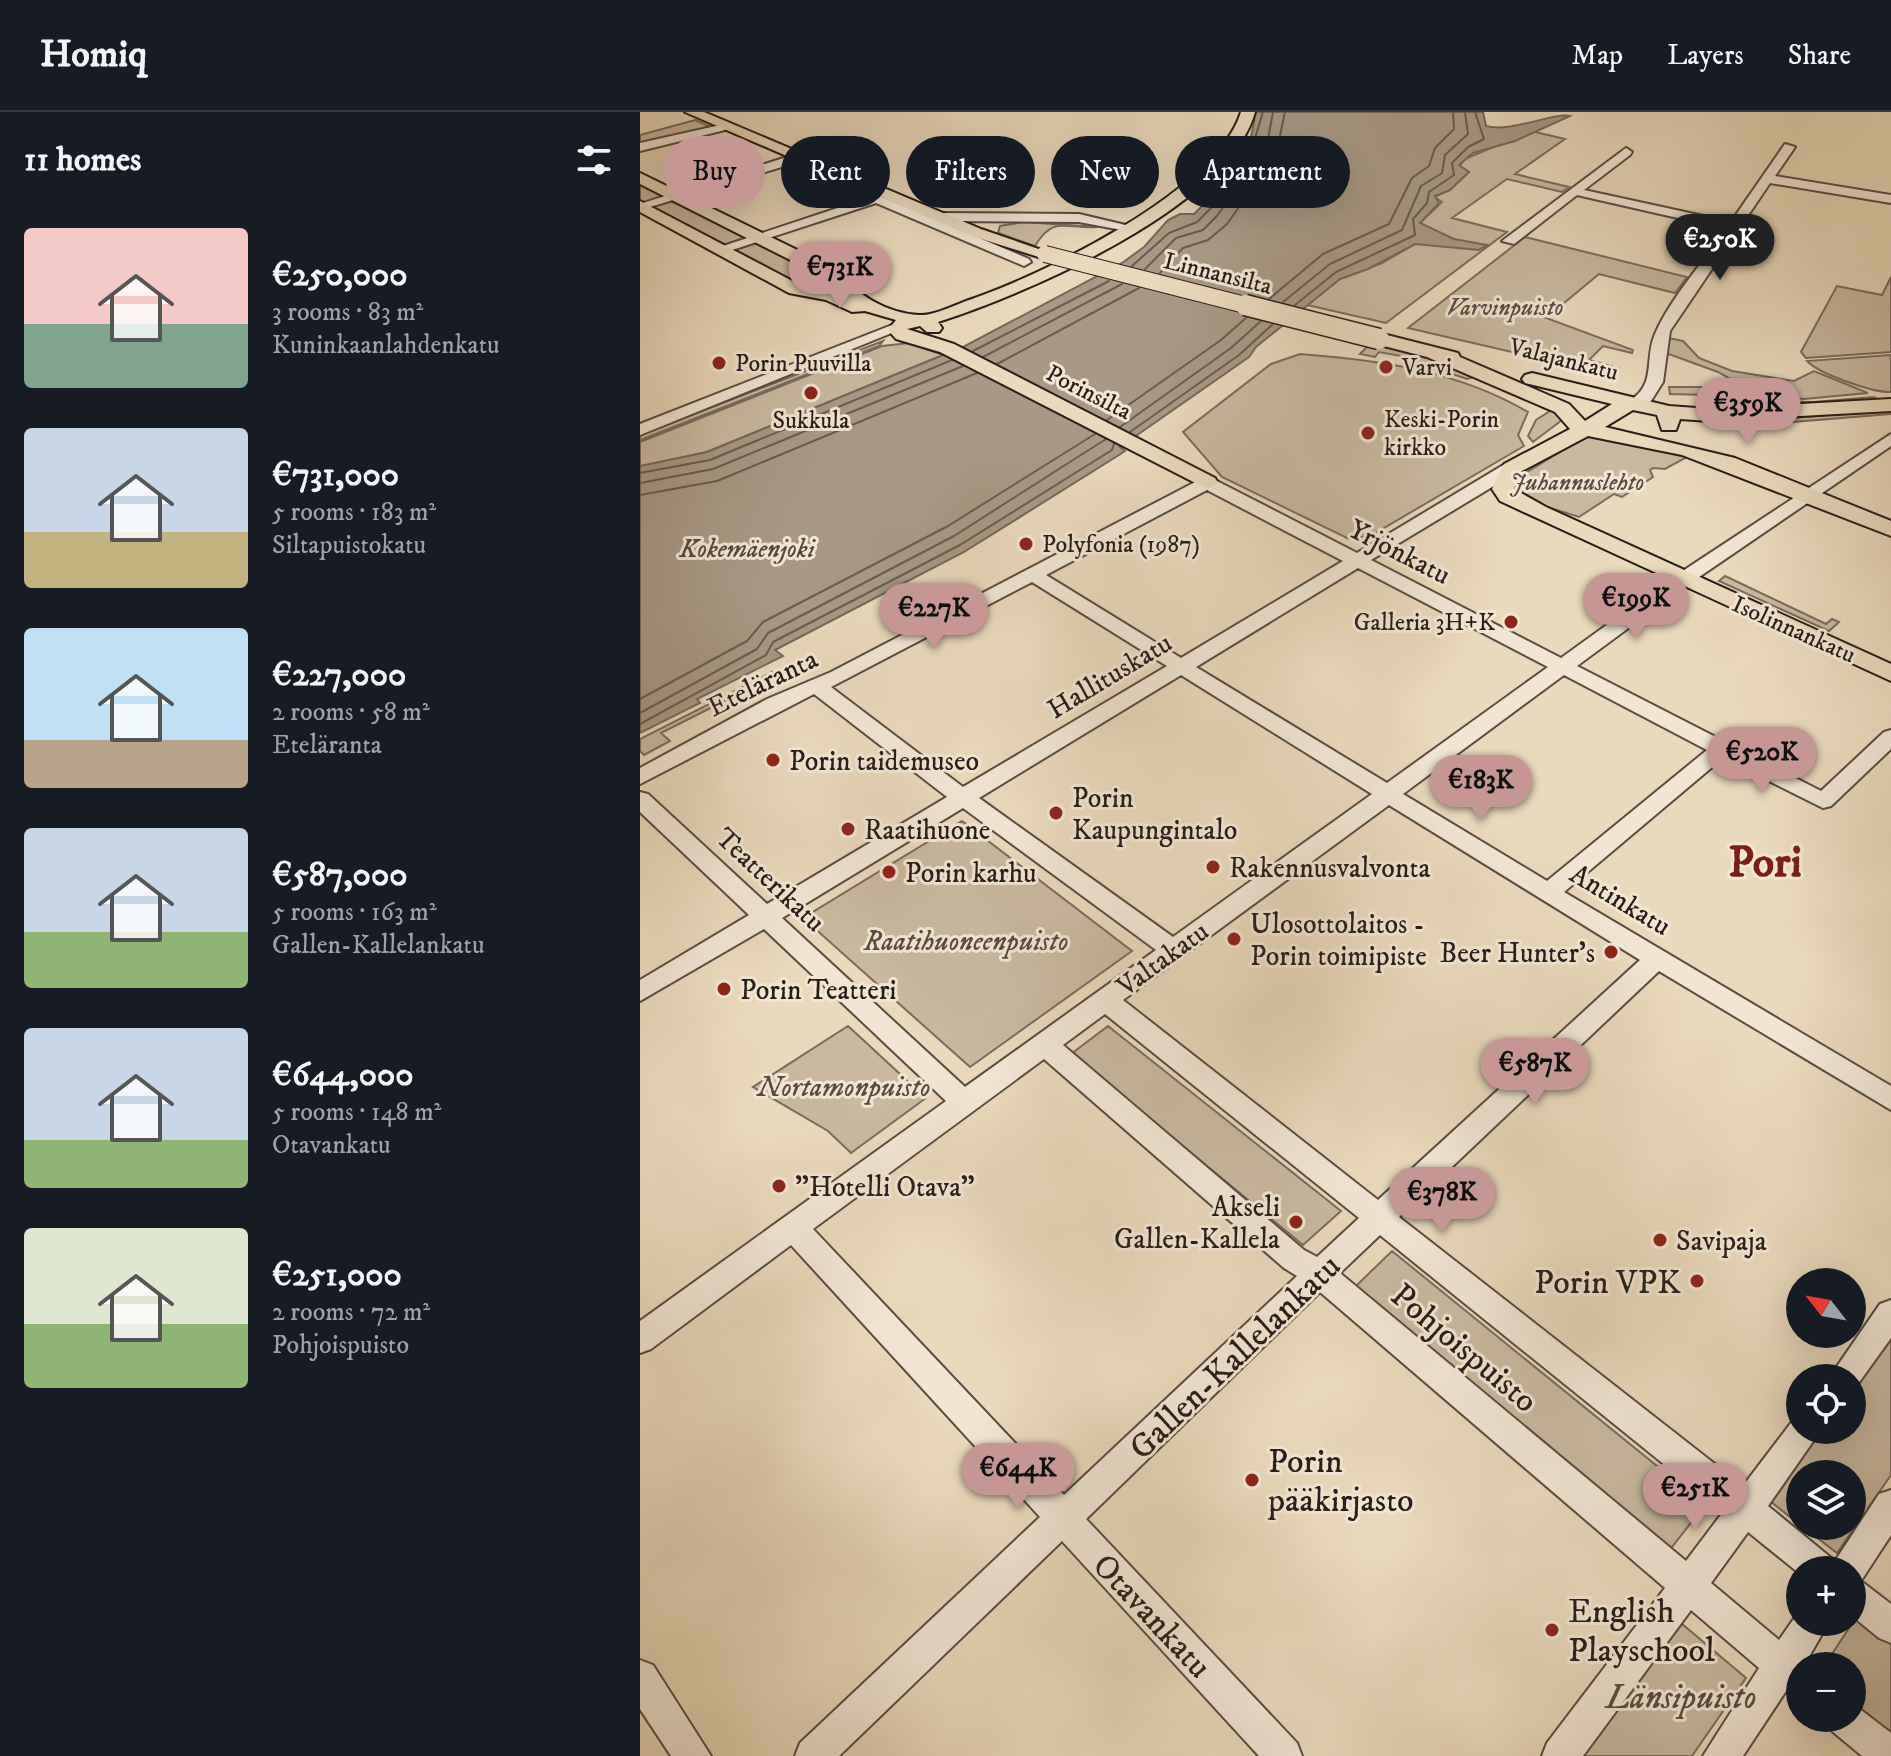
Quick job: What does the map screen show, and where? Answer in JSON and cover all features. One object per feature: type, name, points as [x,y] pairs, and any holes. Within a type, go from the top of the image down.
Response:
[{"type":"main road","points":[[641,207],[795,289],[831,295],[915,329],[1066,266],[1127,227],[1194,182],[1222,158],[1237,141],[1248,112]]},
{"type":"main road","points":[[705,118],[781,150]]},
{"type":"main road","points":[[640,178],[664,189]]},
{"type":"main road","points":[[890,195],[938,217],[961,220],[1043,253]]},
{"type":"main road","points":[[701,208],[830,273],[846,294],[915,329]]},
{"type":"main road","name":"Linnansilta","points":[[1043,253],[1379,339]]},
{"type":"main road","points":[[817,293],[832,291],[840,284]]},
{"type":"main road","name":"Porinsilta","points":[[915,329],[1207,483]]},
{"type":"main road","name":"Valajankatu","points":[[1379,339],[1635,404],[1667,419],[1658,431],[1636,431],[1616,423],[1612,415],[1434,353]]},
{"type":"main road","points":[[1434,353],[1562,408],[1581,428],[1687,450],[1746,470]]},
{"type":"main road","name":"Hallituskatu","points":[[1511,468],[1581,428],[1612,415],[1619,407],[1635,404]]},
{"type":"main road","points":[[1667,419],[1891,405]]},
{"type":"main road","points":[[1667,419],[1717,422],[1817,409]]},
{"type":"main road","points":[[1667,419],[1700,451],[1891,529]]},
{"type":"main road","points":[[1717,422],[1699,431],[1700,443],[1746,470]]},
{"type":"main road","name":"Isolinnankatu","points":[[1511,468],[1503,482],[1503,489],[1517,502],[1891,673]]},
{"type":"street","points":[[640,147],[705,118]]},
{"type":"street","points":[[640,134],[667,126]]},
{"type":"street","points":[[1667,419],[1667,395],[1658,381],[1656,352],[1662,333],[1789,147]]},
{"type":"street","points":[[1509,241],[1626,152]]},
{"type":"street","points":[[1768,179],[1891,199]]},
{"type":"street","points":[[1574,191],[1735,227]]},
{"type":"street","points":[[721,249],[877,199],[1024,262]]},
{"type":"street","points":[[641,207],[664,200]]},
{"type":"street","points":[[961,220],[1093,221],[1127,227]]},
{"type":"street","points":[[1043,253],[994,233],[994,227],[1012,221],[1093,221]]},
{"type":"street","points":[[640,430],[862,344],[915,329]]},
{"type":"street","points":[[1635,404],[1648,398],[1658,381]]},
{"type":"street","name":"Valtakatu","points":[[640,1339],[1673,586],[1891,439]]},
{"type":"street","name":"Hallituskatu","points":[[640,992],[1511,468]]},
{"type":"street","name":"Yrjönkatu","points":[[1207,483],[1823,801],[1891,737]]},
{"type":"street","name":"Eteläranta","points":[[640,777],[774,704],[817,686],[1207,483]]},
{"type":"street","name":"Antinkatu","points":[[1033,575],[1389,792],[1548,893],[1891,1099]]},
{"type":"street","points":[[817,686],[1174,950]]},
{"type":"street","points":[[1548,893],[1722,748]]},
{"type":"street","name":"Teatterikatu","points":[[640,799],[965,1103]]},
{"type":"street","name":"Gallen-Kallelankatu","points":[[813,1756],[1319,1273],[1658,958]]},
{"type":"street","name":"Pohjoispuisto","points":[[1105,1000],[1804,1556]]},
{"type":"street","name":"Pohjoispuisto","points":[[1045,1044],[1294,1259],[1319,1273],[1786,1668]]},
{"type":"street","name":"Otavankatu","points":[[793,1228],[1284,1756]]},
{"type":"street","points":[[1854,1364],[1891,1314]]},
{"type":"street","points":[[1560,1756],[1795,1444]]},
{"type":"street","points":[[1857,1556],[1891,1506]]},
{"type":"street","points":[[1866,1605],[1891,1626]]},
{"type":"street","points":[[640,1678],[693,1756]]},
{"type":"street","points":[[1721,1756],[1786,1678]]},
{"type":"street","points":[[1862,1732],[1890,1756]]},
{"type":"green space","points":[[695,120],[711,127],[677,136],[664,136],[664,140],[640,146],[640,135]]},
{"type":"green space","points":[[1531,131],[1565,139],[1515,174],[1569,187],[1562,192],[1507,179],[1452,218],[1507,232],[1386,323],[1307,305],[1340,279],[1382,263],[1415,244],[1422,221],[1442,202],[1434,197],[1450,190],[1469,172],[1459,166],[1465,159]]},
{"type":"green space","points":[[640,182],[664,194],[664,208],[691,208],[824,275],[832,287],[824,290],[799,288],[640,202]]},
{"type":"green space","points":[[1023,222],[1098,227],[1055,227],[1048,230],[1035,246],[998,233],[1000,226]]},
{"type":"green space","name":"Varvinpuisto","points":[[1525,237],[1687,277],[1675,293],[1599,274],[1546,318],[1633,350],[1632,353],[1603,346],[1589,360],[1618,368],[1612,375],[1408,328]]},
{"type":"green space","points":[[1891,277],[1891,352],[1806,358],[1801,352],[1837,286],[1882,295]]},
{"type":"green space","points":[[1668,338],[1683,341],[1699,358],[1732,371],[1794,381],[1814,371],[1868,393],[1804,399],[1760,396],[1718,372],[1663,352]]},
{"type":"green space","points":[[883,341],[879,346],[640,440],[640,435]]},
{"type":"green space","points":[[1372,342],[1472,372],[1549,406],[1566,417],[1533,442],[1528,436],[1536,420],[1550,411],[1473,377],[1467,379],[1419,363],[1418,359],[1379,352],[1375,357],[1360,354]]},
{"type":"green space","points":[[909,343],[943,355],[707,452],[640,467],[640,442],[882,346]]},
{"type":"green space","points":[[1300,354],[1389,364],[1474,386],[1528,412],[1518,435],[1524,446],[1372,535],[1349,539],[1222,477],[1183,432],[1271,364]]},
{"type":"green space","points":[[1891,355],[1891,392],[1847,382],[1807,361]]},
{"type":"green space","points":[[1730,381],[1746,396],[1670,394],[1669,387],[1726,387],[1724,383]]},
{"type":"green space","points":[[1874,397],[1881,401],[1711,411],[1704,403],[1713,400],[1813,402]]},
{"type":"green space","points":[[1891,410],[1891,414],[1730,427],[1722,424]]},
{"type":"green space","name":"Juhannuslehto","points":[[1595,435],[1689,456],[1665,469],[1653,468],[1650,470],[1653,477],[1622,497],[1614,494],[1579,517],[1538,504],[1516,491],[1514,483],[1519,477],[1583,438]]},
{"type":"green space","points":[[1725,576],[1826,624],[1832,619],[1839,622],[1829,631],[1719,581]]},
{"type":"green space","points":[[772,672],[786,682],[764,694],[754,686],[661,733],[670,741],[644,755],[640,751],[640,739]]},
{"type":"green space","name":"Raatihuoneenpuisto","points":[[962,821],[1132,951],[970,1067],[803,918]]},
{"type":"green space","name":"Nortamonpuisto","points":[[848,1026],[926,1098],[851,1153],[828,1131],[753,1087]]},
{"type":"green space","points":[[1108,1026],[1341,1211],[1303,1245],[1071,1054]]},
{"type":"green space","points":[[1392,1251],[1705,1505],[1668,1552],[1353,1289]]},
{"type":"green space","points":[[1891,1336],[1891,1475],[1866,1511],[1866,1460],[1800,1460],[1812,1444],[1866,1444],[1866,1370]]},
{"type":"green space","points":[[1786,1479],[1786,1514],[1770,1501]]},
{"type":"green space","points":[[1820,1540],[1846,1540],[1837,1553]]},
{"type":"green space","points":[[1866,1619],[1891,1639],[1891,1741],[1866,1720],[1866,1652],[1833,1652],[1844,1636],[1866,1636]]},
{"type":"green space","name":"Länsipuisto","points":[[1681,1623],[1746,1678],[1692,1756],[1583,1756]]},
{"type":"water","name":"Kokemäenjoki","points":[[1256,112],[1483,112],[1486,126],[1496,127],[1570,116],[1515,141],[1473,153],[1459,165],[1469,172],[1450,190],[1435,196],[1439,203],[1420,223],[1454,239],[1487,245],[1479,250],[1415,244],[1368,269],[1340,279],[1256,347],[1249,357],[1120,447],[1125,451],[1119,455],[964,552],[775,650],[783,656],[697,699],[700,703],[640,733],[640,466],[707,452],[965,346],[1122,263],[1144,247],[1168,220],[1180,214],[1194,214],[1200,208],[1350,208],[1350,136],[1251,136]]},
{"type":"place","name":"Porin Puuvilla","points":[[719,363]]},
{"type":"place","name":"Varvi","points":[[1386,367]]},
{"type":"place","name":"Sukkula","points":[[811,393]]},
{"type":"place","name":"Keski-Porin kirkko","points":[[1368,433]]},
{"type":"place","name":"Polyfonia (1987)","points":[[1026,544]]},
{"type":"place","name":"Galleria 3H+K","points":[[1511,622]]},
{"type":"place","name":"Porin taidemuseo","points":[[773,760]]},
{"type":"place","name":"Porin Kaupungintalo","points":[[1056,813]]},
{"type":"place","name":"Raatihuone","points":[[848,829]]},
{"type":"place","name":"Rakennusvalvonta","points":[[1213,867]]},
{"type":"place","name":"Porin karhu","points":[[889,872]]},
{"type":"place","name":"Ulosottolaitos - Porin toimipiste","points":[[1234,939]]},
{"type":"place","name":"Beer Hunter's","points":[[1611,952]]},
{"type":"place","name":"Porin Teatteri","points":[[724,989]]},
{"type":"place","name":"\"Hotelli Otava\"","points":[[779,1186]]},
{"type":"place","name":"Akseli Gallen-Kallela","points":[[1296,1222]]},
{"type":"place","name":"Savipaja","points":[[1660,1240]]},
{"type":"place","name":"Porin VPK","points":[[1697,1281]]},
{"type":"place","name":"Porin pääkirjasto","points":[[1252,1480]]},
{"type":"place","name":"English Playschool","points":[[1552,1630]]},
{"type":"district","name":"Pori","points":[[1765,861]]}]
